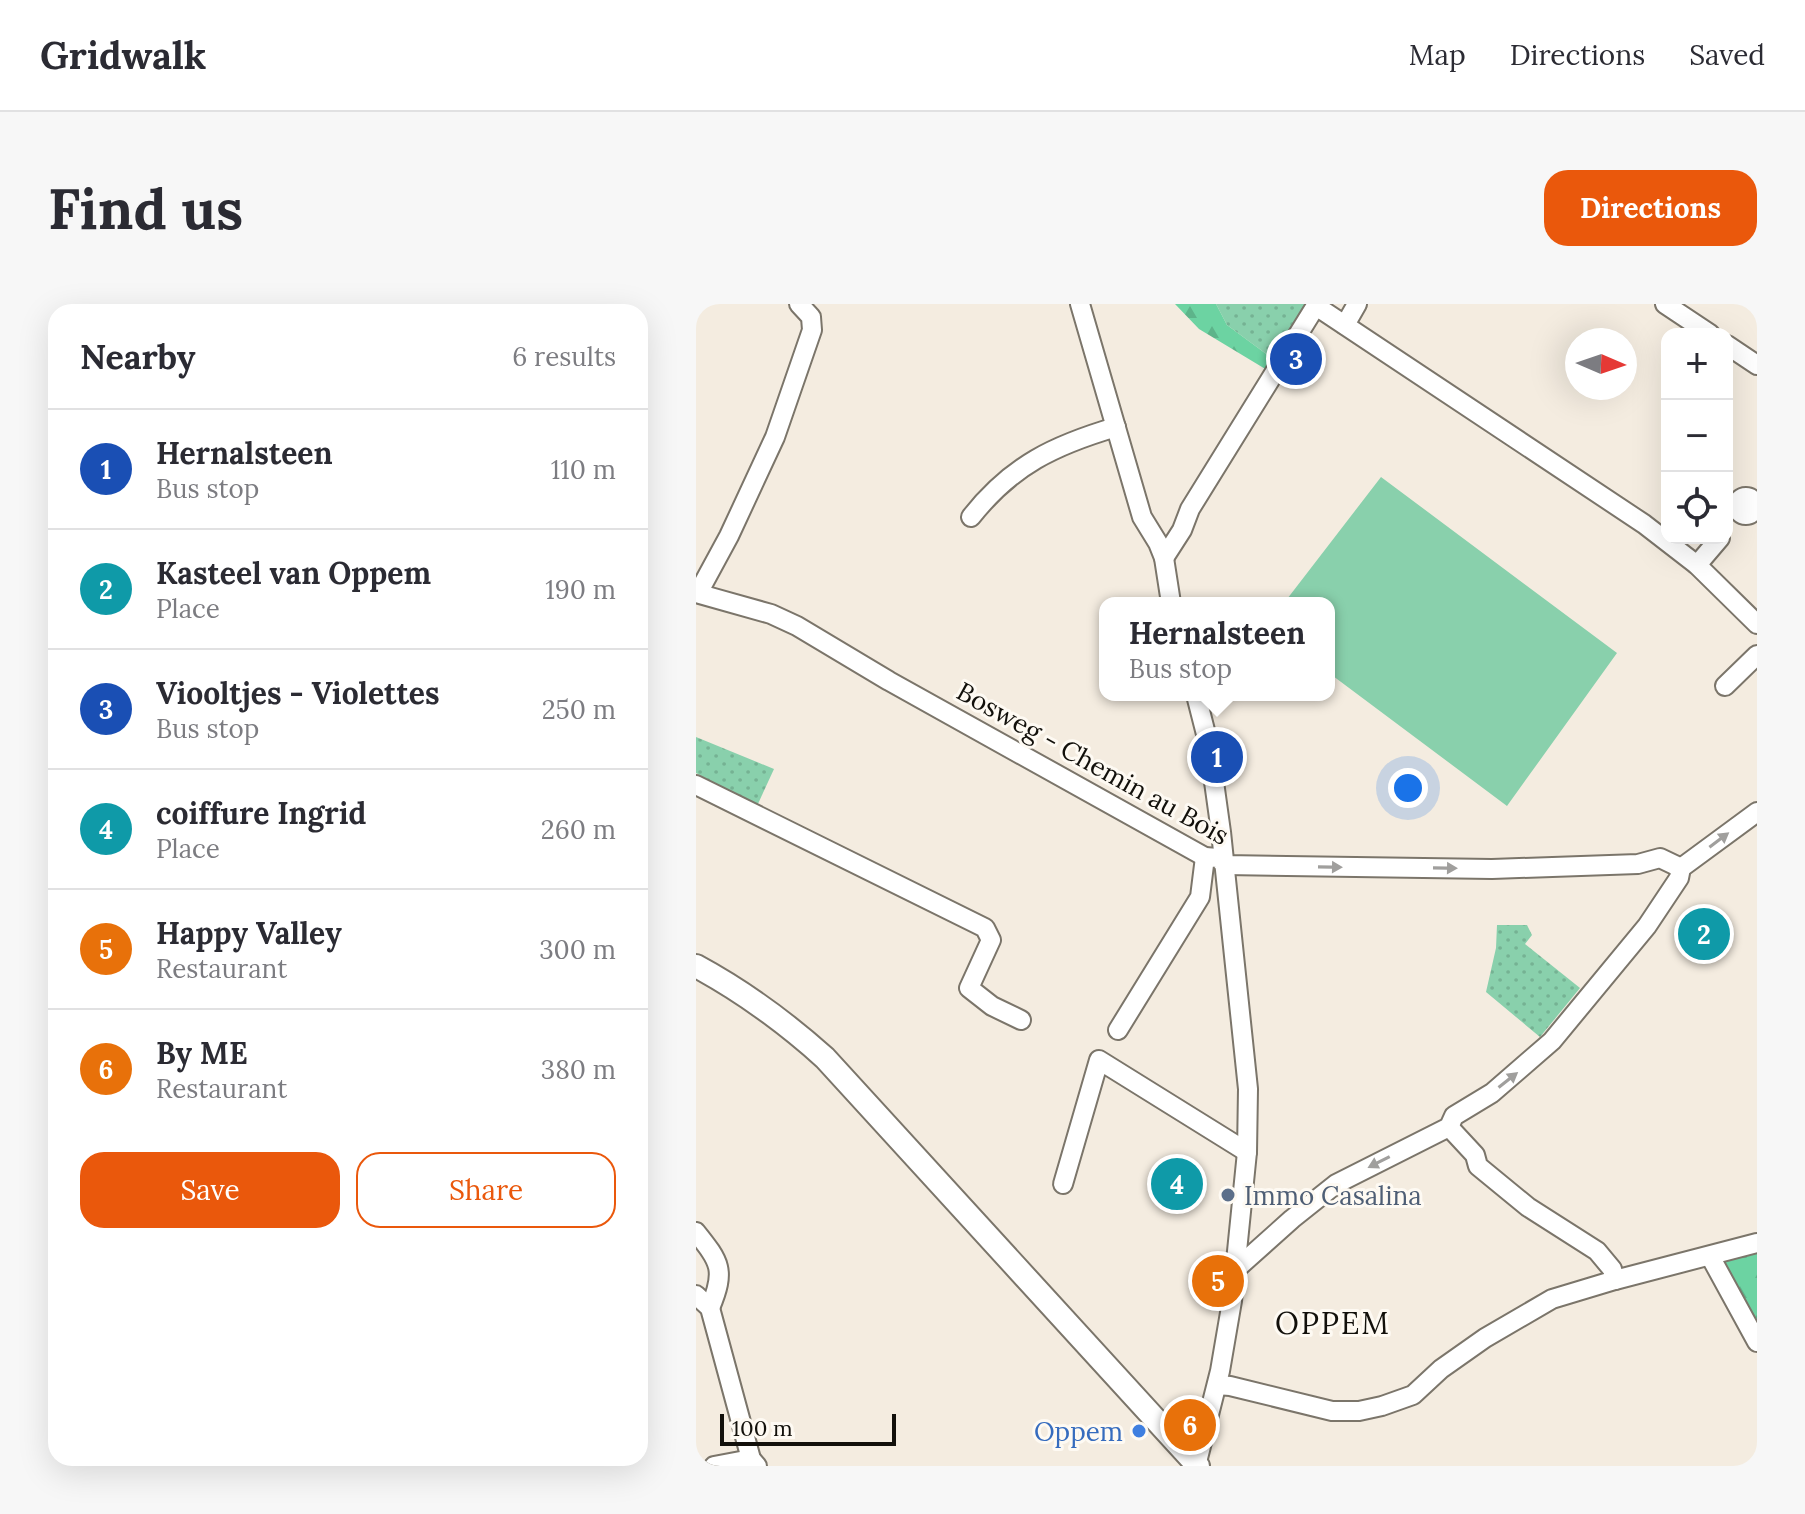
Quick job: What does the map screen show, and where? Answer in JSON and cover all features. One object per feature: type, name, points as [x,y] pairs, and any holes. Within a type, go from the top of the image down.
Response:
[{"type":"main road","points":[[696,966],[750,997],[825,1058],[1197,1466]]},
{"type":"street","points":[[696,590],[703,584],[729,536],[785,412],[812,330],[811,317],[799,304]]},
{"type":"street","points":[[1080,304],[1142,517],[1161,550],[1170,597]]},
{"type":"street","points":[[1345,325],[1357,304]]},
{"type":"street","points":[[1665,304],[1701,328]]},
{"type":"street","points":[[1161,550],[1182,530],[1190,509],[1317,305],[1585,482],[1697,565],[1757,624]]},
{"type":"street","points":[[1733,349],[1757,365]]},
{"type":"street","points":[[971,517],[991,493],[1036,457],[1070,441],[1116,427]]},
{"type":"street","points":[[1733,523],[1740,514]]},
{"type":"street","points":[[1697,565],[1715,544]]},
{"type":"street","name":"Bosweg - Chemin au Bois","points":[[696,590],[771,614],[797,626],[889,681],[1205,857],[1218,858],[1225,865],[1492,869],[1638,864],[1660,858],[1681,868]]},
{"type":"street","points":[[1725,686],[1757,655]]},
{"type":"street","points":[[1197,1466],[1217,1385],[1235,1270],[1247,1152],[1248,1089],[1225,865],[1209,746],[1198,701]]},
{"type":"street","points":[[696,785],[985,928],[991,940],[969,988],[992,1006],[1021,1020]]},
{"type":"street","points":[[1235,1270],[1336,1184],[1449,1127],[1454,1116],[1492,1093],[1552,1041],[1647,926],[1679,878],[1681,868],[1757,812]]},
{"type":"street","points":[[1118,1030],[1200,897],[1205,857]]},
{"type":"street","points":[[1063,1184],[1099,1060],[1247,1152]]},
{"type":"street","points":[[1449,1127],[1475,1155],[1478,1166],[1528,1207],[1597,1251],[1612,1269],[1615,1280]]},
{"type":"street","points":[[696,1232],[719,1264],[718,1280],[703,1302],[754,1462],[714,1466]]},
{"type":"street","points":[[1217,1385],[1332,1411],[1359,1411],[1382,1406],[1413,1395],[1441,1369],[1529,1311],[1571,1292],[1757,1243]]},
{"type":"street","points":[[1710,1256],[1757,1342]]},
{"type":"green space","points":[[1175,304],[1216,304],[1227,325],[1273,359],[1267,370],[1199,329]]},
{"type":"green space","points":[[1216,304],[1309,304],[1273,359],[1227,325]]},
{"type":"green space","points":[[1381,477],[1617,653],[1507,806],[1335,677],[1335,597],[1289,597]]},
{"type":"green space","points":[[696,737],[774,769],[757,806],[696,773]]},
{"type":"green space","points":[[1497,925],[1527,925],[1532,935],[1525,944],[1580,988],[1540,1037],[1486,992],[1496,948]]},
{"type":"green space","points":[[1757,1248],[1757,1329],[1719,1260]]},
{"type":"place","name":"Viooltjes - Violettes","points":[[1296,359]]},
{"type":"place","name":"Hernalsteen","points":[[1217,757]]},
{"type":"place","name":"Kasteel van Oppem","points":[[1704,934]]},
{"type":"place","name":"coiffure Ingrid","points":[[1177,1184]]},
{"type":"place","name":"Immo Casalina","points":[[1228,1195]]},
{"type":"place","name":"Happy Valley","points":[[1218,1281]]},
{"type":"place","name":"By ME","points":[[1190,1425]]},
{"type":"place","name":"Oppem","points":[[1139,1431]]},
{"type":"district","name":"OPPEM","points":[[1333,1323]]}]
